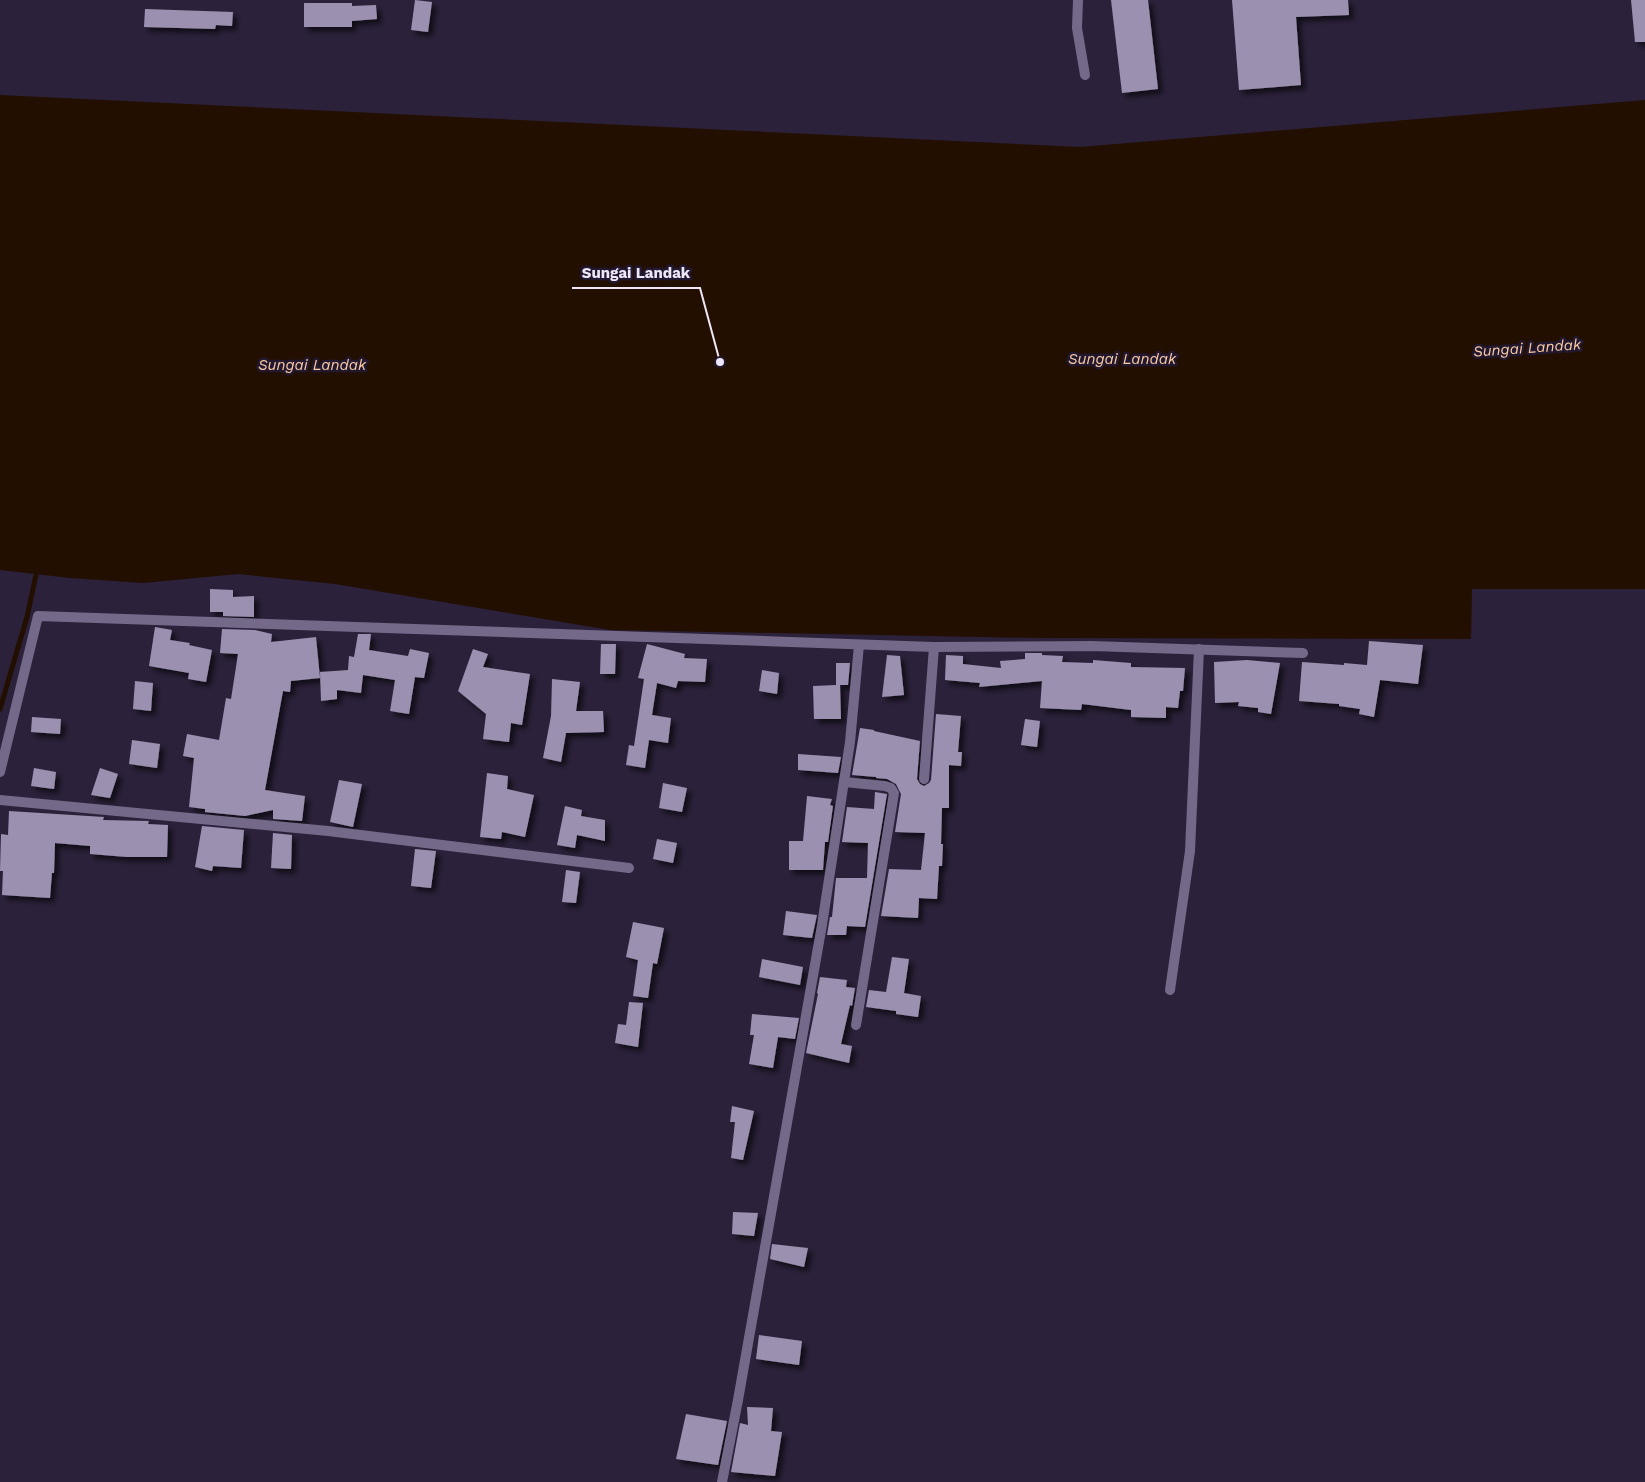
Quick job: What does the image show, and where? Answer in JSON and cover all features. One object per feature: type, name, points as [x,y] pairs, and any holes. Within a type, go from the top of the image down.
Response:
[{"type":"street","points":[[1078,0],[1077,28],[1085,75]]},
{"type":"street","points":[[0,772],[38,616],[859,645],[934,647],[1092,646],[1303,653]]},
{"type":"street","points":[[722,1482],[820,934],[850,742],[859,645]]},
{"type":"street","points":[[924,779],[934,647]]},
{"type":"street","points":[[1170,990],[1190,851],[1198,649]]},
{"type":"street","points":[[844,782],[885,786],[891,788],[894,793],[856,1025]]},
{"type":"street","points":[[0,800],[328,831],[629,868]]},
{"type":"water","points":[[0,95],[1080,147],[1645,100],[1645,589],[1472,589],[1471,639],[1038,638],[610,630],[335,584],[238,574],[143,583],[70,578],[0,570]]},
{"type":"building","points":[[415,0],[432,2],[428,32],[411,30]]},
{"type":"building","points":[[1111,0],[1148,0],[1158,89],[1122,93]]},
{"type":"building","points":[[1232,0],[1348,0],[1349,15],[1296,17],[1301,85],[1239,90]]},
{"type":"building","points":[[1631,0],[1645,0],[1645,42],[1635,42]]},
{"type":"building","points":[[304,3],[352,3],[352,6],[376,5],[377,19],[352,21],[352,27],[304,27]]},
{"type":"building","points":[[145,9],[233,12],[232,26],[216,25],[215,29],[144,27]]},
{"type":"building","points":[[210,589],[233,590],[233,597],[254,596],[254,617],[223,616],[223,612],[210,612]]},
{"type":"building","points":[[155,627],[172,630],[170,640],[190,643],[189,645],[212,650],[206,682],[188,679],[189,673],[149,666]]},
{"type":"building","points":[[222,629],[255,630],[272,634],[271,642],[316,637],[320,678],[291,681],[290,692],[283,691],[265,790],[305,796],[302,821],[273,819],[273,810],[245,816],[205,812],[205,809],[189,807],[194,758],[183,756],[187,734],[219,740],[226,698],[231,699],[238,654],[220,653]]},
{"type":"building","points":[[358,634],[371,634],[369,650],[408,656],[410,649],[429,653],[424,678],[415,677],[409,714],[390,711],[395,680],[363,675],[361,693],[337,690],[337,699],[321,701],[320,672],[348,670],[349,656],[354,657]]},
{"type":"building","points":[[1369,641],[1423,645],[1418,684],[1380,680],[1374,717],[1359,714],[1360,709],[1339,706],[1339,704],[1299,701],[1302,662],[1367,665]]},
{"type":"building","points":[[601,644],[616,644],[615,674],[600,674]]},
{"type":"building","points":[[647,644],[685,654],[684,658],[707,659],[705,682],[678,681],[676,688],[657,683],[652,715],[671,718],[668,743],[649,740],[645,768],[626,765],[629,745],[634,746],[644,679],[638,678]]},
{"type":"building","points":[[473,649],[488,654],[483,667],[530,674],[522,725],[511,723],[509,742],[483,739],[486,714],[458,691]]},
{"type":"building","points":[[1025,653],[1063,656],[1062,662],[1093,663],[1093,660],[1131,663],[1131,667],[1185,668],[1183,691],[1180,691],[1178,708],[1166,707],[1166,718],[1131,717],[1131,710],[1082,704],[1081,710],[1040,708],[1042,681],[979,687],[980,683],[945,680],[946,655],[963,656],[963,664],[1001,668],[1000,661],[1025,659]]},
{"type":"building","points":[[887,655],[900,656],[904,695],[882,697]]},
{"type":"building","points":[[1247,660],[1280,663],[1271,714],[1258,712],[1258,708],[1238,706],[1239,702],[1215,703],[1214,662]]},
{"type":"building","points":[[836,663],[850,663],[848,685],[840,685],[841,719],[814,719],[813,686],[836,685]]},
{"type":"building","points":[[762,670],[779,673],[777,694],[759,691]]},
{"type":"building","points":[[552,679],[580,682],[576,711],[603,711],[604,732],[566,733],[561,762],[543,758],[551,716]]},
{"type":"building","points":[[135,681],[153,683],[151,711],[133,709]]},
{"type":"building","points":[[936,714],[961,716],[958,752],[962,752],[961,766],[949,765],[949,808],[942,808],[942,866],[939,866],[937,899],[919,898],[918,918],[881,916],[889,869],[921,870],[925,833],[895,832],[901,794],[896,784],[887,779],[852,775],[860,728],[920,741],[917,779],[924,786],[931,780]]},
{"type":"building","points":[[32,717],[61,719],[60,734],[31,732]]},
{"type":"building","points":[[1025,719],[1040,721],[1037,747],[1021,745]]},
{"type":"building","points":[[132,740],[160,744],[157,768],[129,764]]},
{"type":"building","points":[[798,754],[841,757],[838,773],[798,770]]},
{"type":"building","points":[[34,768],[56,772],[54,789],[31,786]]},
{"type":"building","points":[[100,768],[118,774],[110,798],[91,795]]},
{"type":"building","points":[[487,773],[508,776],[507,789],[534,795],[525,837],[502,832],[501,839],[480,837]]},
{"type":"building","points":[[339,780],[362,784],[353,827],[330,822]]},
{"type":"building","points":[[663,783],[687,788],[682,812],[659,808]]},
{"type":"building","points":[[875,792],[887,794],[865,927],[847,926],[846,935],[827,935],[830,917],[832,917],[836,878],[867,878],[868,843],[842,842],[847,807],[874,809]]},
{"type":"building","points":[[807,796],[832,799],[830,805],[833,806],[828,842],[825,842],[823,870],[789,870],[789,841],[803,841]]},
{"type":"building","points":[[565,806],[582,810],[581,816],[605,820],[605,841],[577,835],[575,848],[557,845]]},
{"type":"building","points":[[9,811],[104,817],[103,820],[149,821],[148,824],[168,825],[167,857],[127,857],[90,854],[90,846],[55,843],[54,873],[52,873],[50,898],[2,895],[3,871],[0,871],[1,834],[8,835]]},
{"type":"building","points":[[202,826],[244,830],[241,868],[213,866],[212,871],[195,867]]},
{"type":"building","points":[[273,833],[292,835],[291,869],[271,868]]},
{"type":"building","points":[[657,839],[677,843],[673,863],[653,859]]},
{"type":"building","points":[[415,849],[436,851],[431,888],[411,886]]},
{"type":"building","points":[[566,870],[580,872],[576,903],[562,902]]},
{"type":"building","points":[[786,911],[817,915],[812,938],[783,935]]},
{"type":"building","points":[[633,922],[664,928],[657,964],[653,963],[648,998],[633,996],[638,960],[626,957]]},
{"type":"building","points":[[892,957],[909,959],[904,993],[921,996],[918,1017],[896,1014],[896,1011],[866,1007],[869,990],[886,992]]},
{"type":"building","points":[[762,959],[803,967],[800,985],[759,977]]},
{"type":"building","points":[[820,977],[847,980],[846,987],[855,988],[841,1044],[852,1046],[849,1063],[806,1053]]},
{"type":"building","points":[[629,1002],[643,1003],[638,1047],[615,1043],[618,1024],[626,1025]]},
{"type":"building","points":[[752,1014],[799,1018],[795,1039],[778,1037],[773,1068],[749,1064],[754,1035],[750,1035]]},
{"type":"building","points":[[732,1106],[754,1111],[743,1160],[731,1158],[735,1122],[730,1122]]},
{"type":"building","points":[[733,1212],[758,1213],[754,1236],[732,1234]]},
{"type":"building","points":[[772,1244],[808,1248],[804,1267],[770,1259]]},
{"type":"building","points":[[759,1335],[802,1341],[799,1365],[756,1359]]},
{"type":"building","points":[[747,1407],[773,1408],[771,1431],[782,1432],[775,1476],[731,1472],[740,1423],[748,1425]]},
{"type":"building","points":[[686,1414],[727,1421],[718,1465],[676,1459]]},
{"type":"waterway","points":[[0,709],[27,617],[37,570]]},
{"type":"place","name":"Sungai Landak","points":[[720,362]]}]
